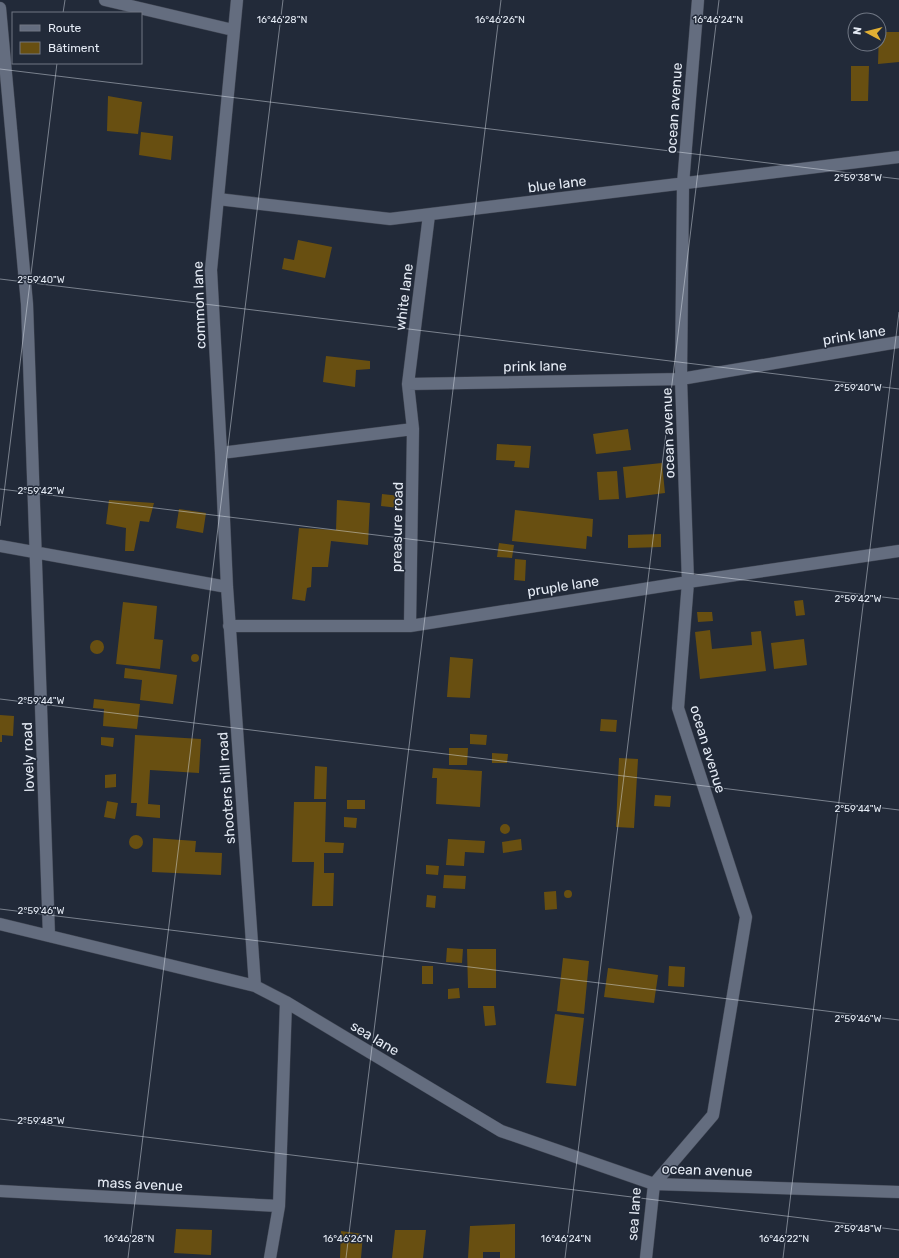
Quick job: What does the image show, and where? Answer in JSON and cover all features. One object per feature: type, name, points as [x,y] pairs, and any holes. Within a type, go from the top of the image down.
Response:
[{"type":"street","points":[[105,0],[233,30]]},
{"type":"street","name":"common lane","points":[[227,587],[211,270],[237,0]]},
{"type":"street","name":"ocean avenue","points":[[654,1184],[713,1115],[746,917],[678,708],[688,582],[681,379],[683,184],[698,0]]},
{"type":"street","name":"lovely road","points":[[0,8],[27,304],[49,936]]},
{"type":"street","name":"blue lane","points":[[218,199],[390,219],[899,157]]},
{"type":"street","name":"white lane","points":[[408,384],[429,215]]},
{"type":"street","name":"prink lane","points":[[408,384],[681,379],[899,342]]},
{"type":"street","points":[[221,452],[413,429],[408,384]]},
{"type":"street","name":"preasure road","points":[[410,626],[413,429]]},
{"type":"street","points":[[0,546],[227,587]]},
{"type":"street","name":"pruple lane","points":[[229,626],[410,626],[688,582],[899,551]]},
{"type":"street","name":"shooters hill road","points":[[227,587],[255,986]]},
{"type":"street","name":"sea lane","points":[[0,924],[255,986],[286,1002],[501,1131],[654,1184],[646,1258]]},
{"type":"street","points":[[270,1258],[279,1206],[286,1002]]},
{"type":"street","name":"ocean avenue","points":[[654,1184],[899,1192]]},
{"type":"street","name":"mass avenue","points":[[0,1192],[279,1206]]},
{"type":"building","points":[[887,32],[899,32],[899,62],[878,64],[878,52],[887,52]]},
{"type":"building","points":[[851,66],[869,66],[868,101],[851,101]]},
{"type":"building","points":[[108,96],[142,102],[138,134],[107,131]]},
{"type":"building","points":[[141,132],[173,136],[171,160],[139,155]]},
{"type":"building","points":[[298,240],[332,247],[325,278],[282,269],[284,258],[294,260]]},
{"type":"building","points":[[326,356],[370,361],[370,369],[356,370],[355,387],[323,382]]},
{"type":"building","points":[[628,429],[631,450],[596,454],[593,434]]},
{"type":"building","points":[[497,444],[531,446],[529,468],[514,467],[515,461],[496,460]]},
{"type":"building","points":[[662,463],[665,493],[626,498],[623,467]]},
{"type":"building","points":[[617,471],[619,499],[599,500],[597,472]]},
{"type":"building","points":[[382,494],[400,496],[399,508],[381,506]]},
{"type":"building","points":[[109,500],[154,503],[149,522],[140,521],[134,551],[125,551],[126,528],[106,524]]},
{"type":"building","points":[[337,500],[370,503],[368,545],[331,541],[328,567],[312,567],[311,587],[307,588],[305,601],[292,599],[299,528],[336,530]]},
{"type":"building","points":[[179,509],[206,513],[203,533],[176,528]]},
{"type":"building","points":[[515,510],[593,519],[592,537],[587,536],[586,549],[512,541]]},
{"type":"building","points":[[661,534],[661,547],[628,548],[628,535]]},
{"type":"building","points":[[499,543],[514,545],[512,558],[497,557]]},
{"type":"building","points":[[515,559],[526,560],[525,581],[514,580]]},
{"type":"building","points":[[803,600],[805,615],[796,616],[794,601]]},
{"type":"building","points":[[123,602],[157,606],[154,639],[163,640],[160,669],[116,664]]},
{"type":"building","points":[[697,612],[712,612],[713,621],[698,622]]},
{"type":"building","points":[[710,630],[712,649],[752,645],[751,632],[761,631],[766,671],[700,679],[695,632]]},
{"type":"building","points":[[804,639],[807,665],[774,669],[771,643]]},
{"type":"building","points":[[97,640],[102,642],[104,647],[102,652],[97,654],[92,652],[90,647],[92,642]]},
{"type":"building","points":[[193,654],[197,654],[199,658],[197,662],[193,662],[191,660],[191,656]]},
{"type":"building","points":[[450,657],[473,659],[470,698],[447,697]]},
{"type":"building","points":[[125,668],[177,675],[173,704],[140,700],[142,680],[124,678]]},
{"type":"building","points":[[94,699],[140,704],[137,729],[103,726],[104,709],[93,708]]},
{"type":"building","points":[[0,715],[14,716],[13,736],[2,735],[2,742],[0,742]]},
{"type":"building","points":[[601,719],[617,720],[616,732],[600,731]]},
{"type":"building","points":[[470,734],[487,735],[486,745],[470,744]]},
{"type":"building","points":[[135,735],[201,739],[199,773],[150,770],[148,804],[160,805],[160,818],[136,816],[137,803],[131,803]]},
{"type":"building","points":[[101,737],[114,738],[113,747],[101,745]]},
{"type":"building","points":[[449,748],[468,748],[467,765],[449,765]]},
{"type":"building","points":[[492,753],[508,754],[507,763],[492,763]]},
{"type":"building","points":[[619,758],[638,759],[634,828],[616,827]]},
{"type":"building","points":[[315,766],[327,767],[326,799],[314,799]]},
{"type":"building","points":[[433,768],[482,771],[480,807],[436,804],[437,778],[432,778]]},
{"type":"building","points":[[116,774],[116,787],[105,788],[105,775]]},
{"type":"building","points":[[655,795],[671,796],[670,807],[654,806]]},
{"type":"building","points":[[347,800],[365,800],[365,809],[347,809]]},
{"type":"building","points":[[107,801],[118,803],[115,819],[104,817]]},
{"type":"building","points":[[294,802],[326,802],[325,842],[344,843],[343,853],[324,853],[324,873],[334,873],[333,906],[312,906],[314,862],[292,862]]},
{"type":"building","points":[[344,817],[357,818],[356,828],[344,827]]},
{"type":"building","points":[[503,824],[507,824],[509,825],[509,833],[503,834],[500,831],[500,827]]},
{"type":"building","points":[[133,835],[139,835],[143,839],[143,845],[139,849],[133,849],[129,845],[129,839]]},
{"type":"building","points":[[153,838],[196,841],[195,852],[222,853],[221,875],[152,872]]},
{"type":"building","points":[[448,839],[485,841],[484,853],[465,852],[464,866],[446,865]]},
{"type":"building","points":[[521,839],[522,850],[503,853],[502,842]]},
{"type":"building","points":[[426,865],[439,866],[438,875],[426,874]]},
{"type":"building","points":[[444,875],[466,876],[465,889],[443,888]]},
{"type":"building","points":[[566,890],[570,890],[572,894],[570,898],[566,898],[564,896],[564,892]]},
{"type":"building","points":[[556,891],[557,909],[545,910],[544,892]]},
{"type":"building","points":[[427,895],[436,896],[435,908],[426,907]]},
{"type":"building","points":[[447,948],[463,949],[462,963],[446,962]]},
{"type":"building","points":[[467,949],[496,949],[496,988],[468,988]]},
{"type":"building","points":[[563,958],[589,961],[584,1014],[557,1011]]},
{"type":"building","points":[[422,966],[433,966],[433,984],[422,984]]},
{"type":"building","points":[[669,966],[685,967],[684,987],[668,986]]},
{"type":"building","points":[[608,968],[658,975],[654,1003],[604,997]]},
{"type":"building","points":[[459,988],[460,998],[448,999],[448,989]]},
{"type":"building","points":[[483,1006],[494,1006],[496,1025],[485,1026]]},
{"type":"building","points":[[555,1014],[584,1018],[576,1086],[546,1083]]},
{"type":"building","points":[[515,1224],[515,1258],[500,1258],[500,1252],[483,1252],[483,1258],[468,1258],[470,1226]]},
{"type":"building","points":[[176,1229],[212,1230],[211,1255],[174,1253]]},
{"type":"building","points":[[395,1230],[426,1230],[423,1258],[392,1258]]},
{"type":"building","points":[[341,1231],[363,1234],[361,1258],[340,1258]]}]
